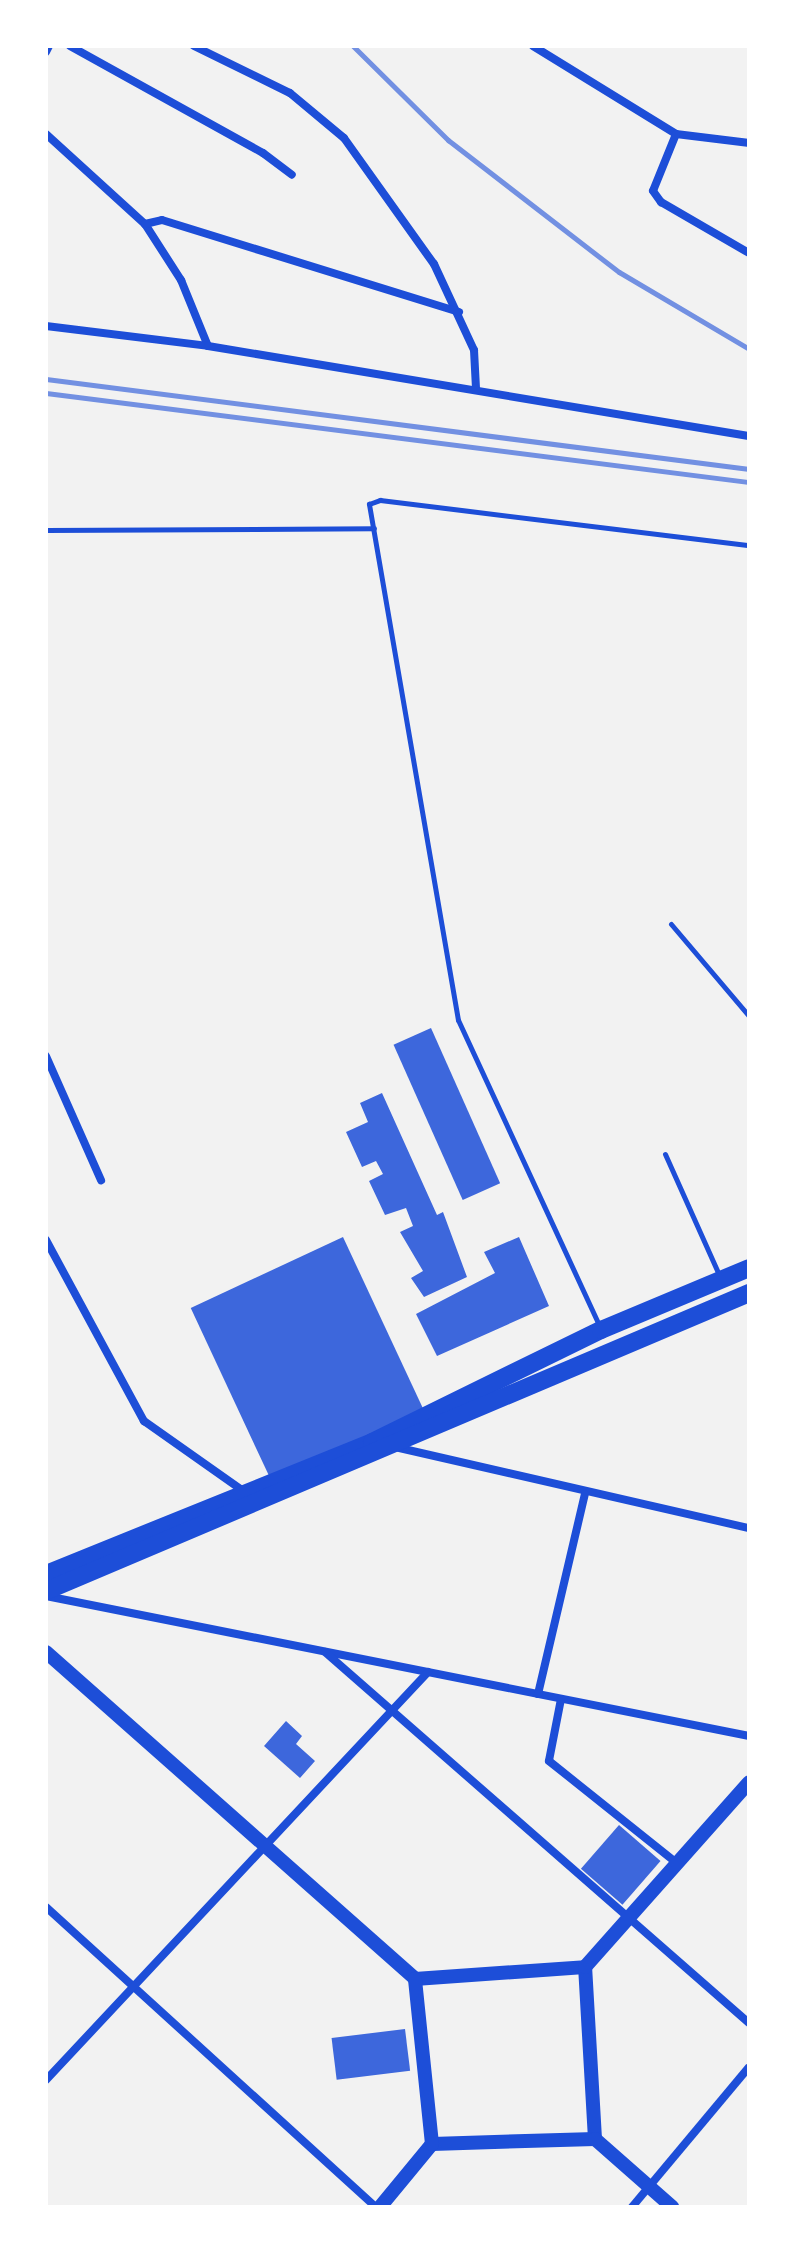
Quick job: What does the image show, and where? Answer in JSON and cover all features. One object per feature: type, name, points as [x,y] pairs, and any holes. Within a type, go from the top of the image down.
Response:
[{"type":"main road","points":[[46,1574],[372,1442],[601,1330],[749,1268]]},
{"type":"main road","points":[[46,1594],[749,1293]]},
{"type":"street","points":[[46,52],[49,46]]},
{"type":"street","points":[[70,46],[263,153],[292,175]]},
{"type":"street","points":[[194,46],[290,93],[344,138],[434,264],[459,312],[474,350],[476,389]]},
{"type":"street","points":[[533,46],[546,49],[676,134],[749,143]]},
{"type":"street","points":[[46,134],[145,224],[181,280],[208,346]]},
{"type":"street","points":[[676,134],[653,191],[661,202],[749,253]]},
{"type":"street","points":[[145,224],[162,220],[459,312]]},
{"type":"street","points":[[46,326],[208,346],[749,436]]},
{"type":"street","points":[[46,1056],[101,1180]]},
{"type":"street","points":[[46,1240],[144,1421],[247,1493]]},
{"type":"street","points":[[372,1442],[585,1494],[749,1528]]},
{"type":"street","points":[[538,1694],[585,1494]]},
{"type":"street","points":[[46,1594],[749,1736]]},
{"type":"street","points":[[324,1651],[749,2023]]},
{"type":"street","points":[[46,1652],[415,1979],[432,2144],[378,2207],[138,1986],[46,1907]]},
{"type":"street","points":[[46,2080],[269,1847],[428,1672]]},
{"type":"street","points":[[561,1699],[549,1761],[677,1863]]},
{"type":"street","points":[[415,1979],[585,1967],[677,1863],[746,1792]]},
{"type":"street","points":[[585,1967],[595,2139]]},
{"type":"street","points":[[632,2207],[749,2067]]},
{"type":"street","points":[[432,2144],[595,2139],[672,2207]]},
{"type":"lane","points":[[601,1330],[458,1020],[369,504],[380,500],[749,545]]},
{"type":"lane","points":[[46,530],[374,528]]},
{"type":"lane","points":[[671,924],[749,1016]]},
{"type":"lane","points":[[665,1154],[721,1280]]},
{"type":"building","points":[[431,1028],[500,1183],[463,1200],[394,1045]]},
{"type":"building","points":[[382,1093],[437,1215],[443,1212],[467,1277],[424,1297],[411,1278],[423,1271],[400,1232],[413,1226],[406,1208],[385,1215],[369,1181],[383,1174],[376,1161],[362,1167],[346,1132],[368,1122],[360,1103]]},
{"type":"building","points":[[343,1237],[424,1410],[271,1481],[191,1308]]},
{"type":"building","points":[[519,1237],[549,1306],[437,1356],[416,1314],[495,1273],[484,1252]]},
{"type":"building","points":[[286,1721],[302,1736],[296,1744],[315,1761],[300,1778],[264,1746]]},
{"type":"building","points":[[619,1825],[661,1861],[622,1905],[581,1869]]},
{"type":"building","points":[[405,2029],[410,2071],[337,2080],[332,2038]]},
{"type":"railway","points":[[353,46],[448,140],[619,272],[749,349]]},
{"type":"railway","points":[[46,379],[749,469]]},
{"type":"railway","points":[[46,393],[749,482]]}]
